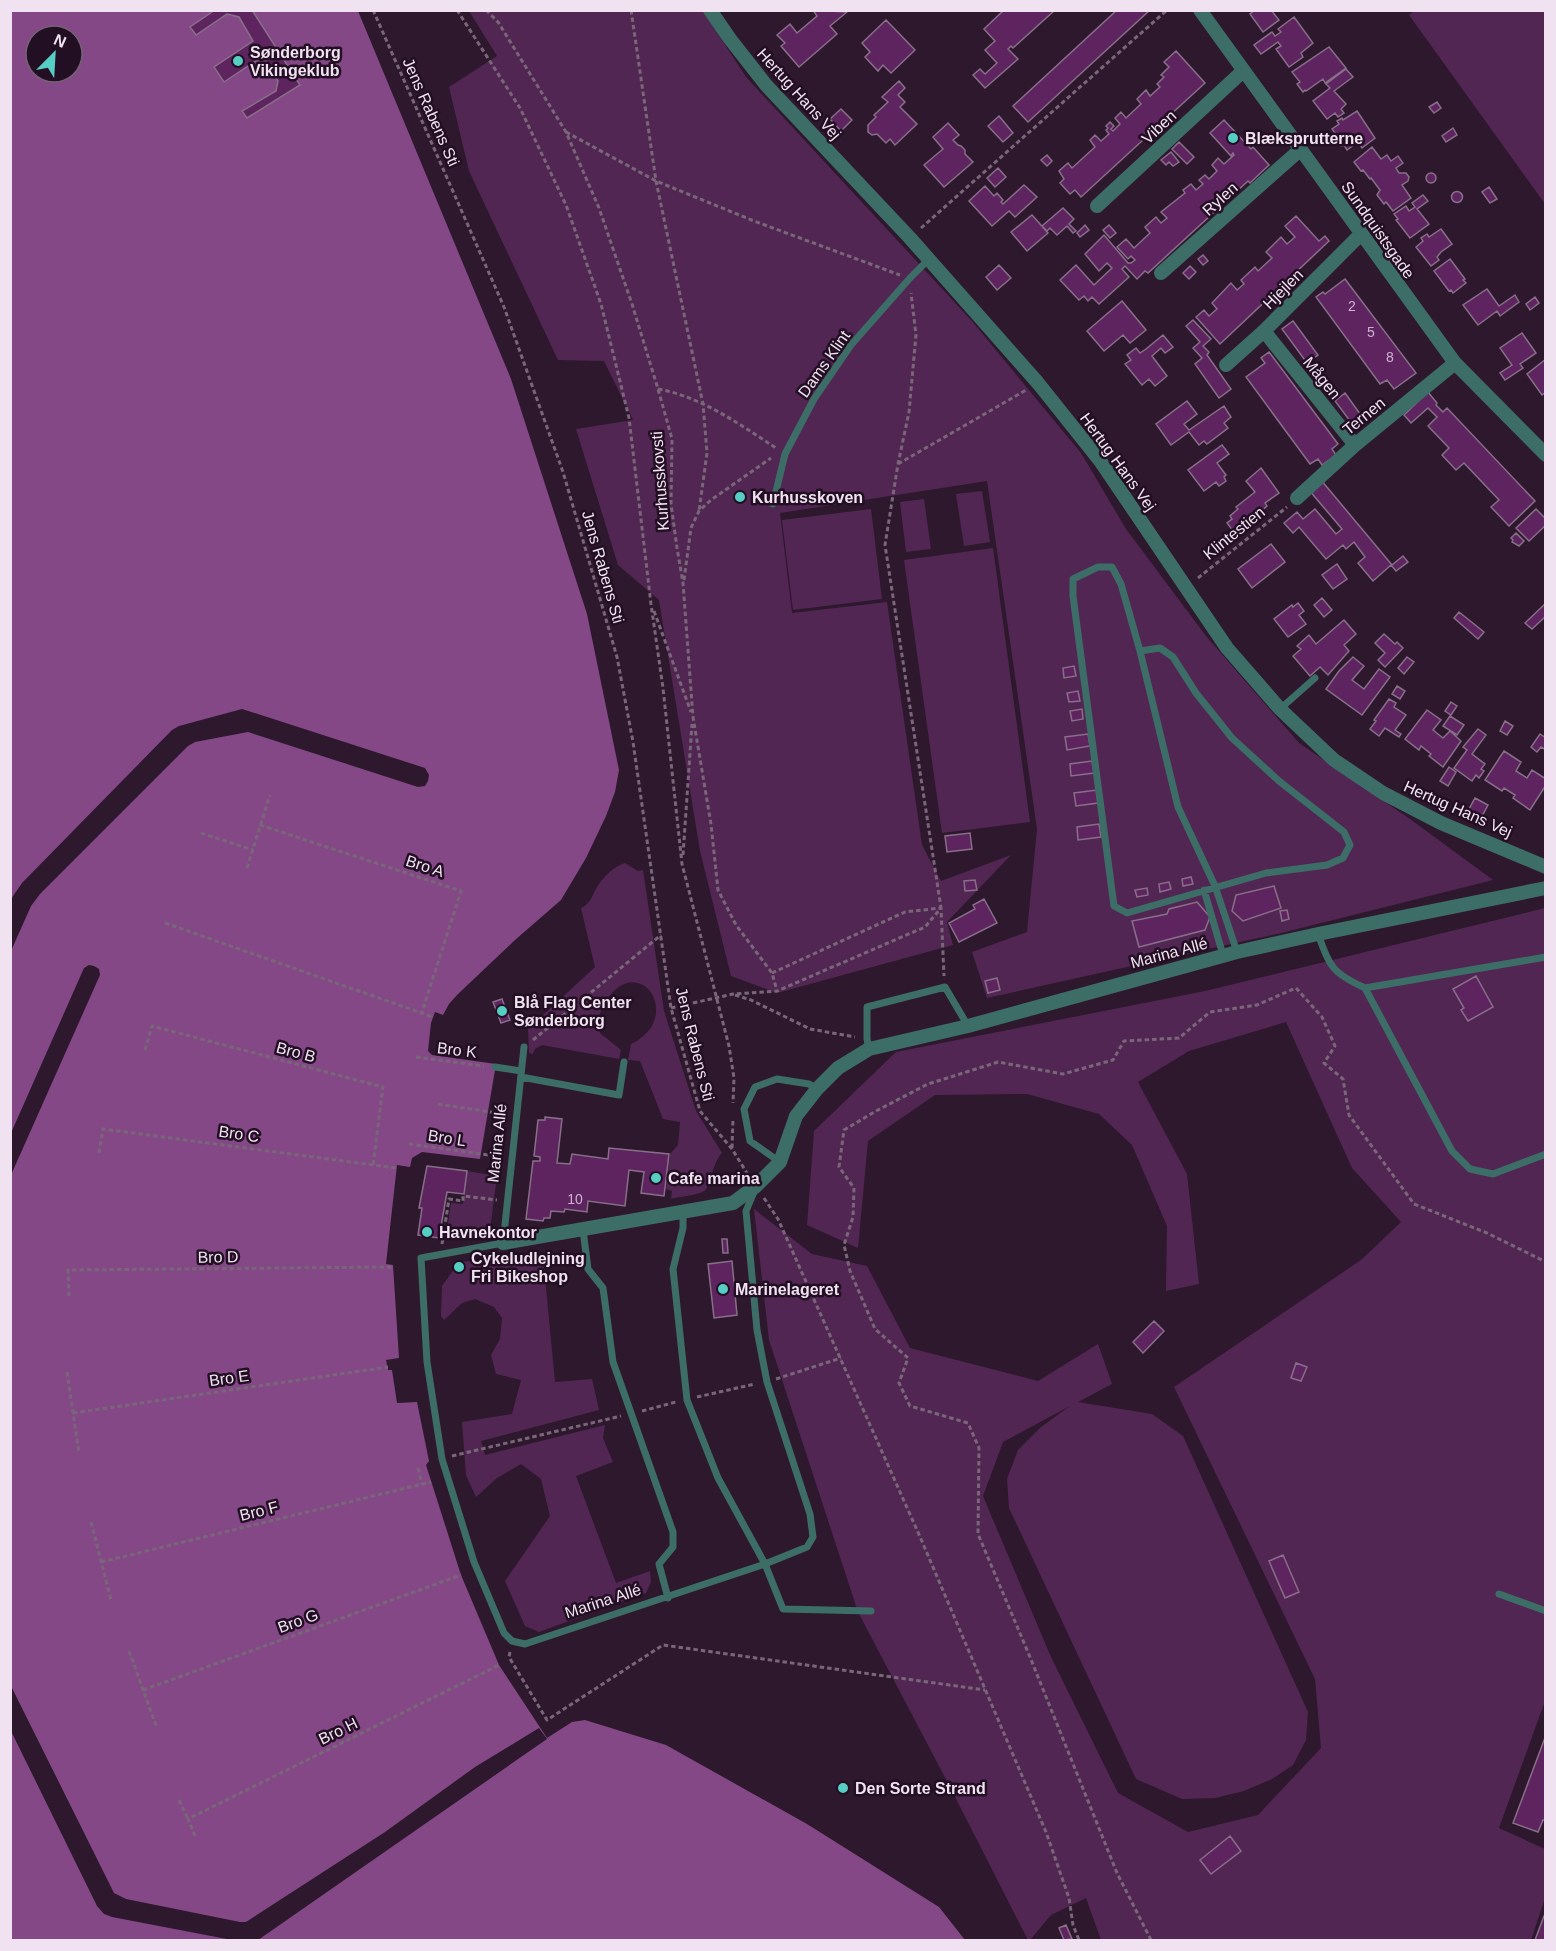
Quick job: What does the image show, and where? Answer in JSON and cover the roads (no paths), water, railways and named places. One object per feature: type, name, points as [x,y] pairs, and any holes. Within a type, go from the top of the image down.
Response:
[{"type":"street","name":"Hertug Hans Vej","points":[[710,10],[766,85],[910,238],[1038,383],[1101,462],[1227,648],[1280,709],[1334,760],[1383,793],[1441,823],[1545,867]]},
{"type":"street","name":"Sundquistsgade","points":[[1200,10],[1455,363],[1545,455]]},
{"type":"street","name":"Viben","points":[[1097,206],[1242,71]]},
{"type":"street","name":"Rylen","points":[[1161,273],[1301,149]]},
{"type":"street","name":"Hjejlen","points":[[1226,365],[1264,332],[1361,234]]},
{"type":"street","name":"Mågen","points":[[1264,332],[1355,445]]},
{"type":"street","name":"Ternen","points":[[1298,498],[1355,445],[1455,363]]},
{"type":"street","name":"Marina Allé","points":[[503,1243],[733,1203],[756,1186],[780,1162],[796,1116],[817,1089],[838,1068],[868,1044],[968,1026],[1230,954],[1545,888]]},
{"type":"lane","name":"Dams Klint","points":[[773,504],[785,454],[814,399],[851,345],[909,278],[929,259]]},
{"type":"lane","points":[[1140,651],[1160,648],[1173,657],[1196,693],[1232,738],[1279,781],[1344,832],[1350,845],[1343,858],[1327,865],[1266,873],[1215,886],[1127,913],[1114,906],[1073,596],[1073,579],[1098,567],[1112,567],[1121,584],[1140,651],[1178,807],[1215,886],[1230,954]]},
{"type":"lane","points":[[1280,709],[1315,678]]},
{"type":"lane","points":[[1204,890],[1230,954]]},
{"type":"lane","points":[[1318,934],[1329,964],[1343,978],[1365,988],[1545,957]]},
{"type":"lane","points":[[868,1044],[867,1007],[945,987],[968,1026]]},
{"type":"lane","points":[[1365,988],[1452,1152],[1470,1169],[1493,1173],[1545,1154]]},
{"type":"lane","name":"Marina Allé","points":[[524,1047],[503,1243],[421,1258],[427,1362],[442,1459],[474,1562],[504,1633],[512,1641],[525,1644],[668,1598],[807,1547],[813,1537],[810,1514],[767,1382],[757,1330],[746,1211],[756,1186]]},
{"type":"lane","points":[[495,1068],[619,1095],[624,1062]]},
{"type":"lane","points":[[780,1162],[750,1141],[744,1109],[755,1087],[777,1079],[809,1084],[817,1089]]},
{"type":"lane","points":[[683,1213],[683,1228],[673,1269],[687,1400],[718,1478],[765,1564],[783,1610],[871,1611]]},
{"type":"lane","points":[[583,1230],[588,1269],[603,1288],[613,1362],[673,1532],[673,1547],[659,1564],[668,1598]]},
{"type":"lane","points":[[1499,1594],[1545,1611]]},
{"type":"place","name":"Sønderborg Vikingeklub","points":[[238,61]]},
{"type":"place","name":"Blæksprutterne","points":[[1233,138]]},
{"type":"place","name":"Kurhusskoven","points":[[740,497]]},
{"type":"place","name":"Blå Flag Center Sønderborg","points":[[502,1011]]},
{"type":"place","name":"Cafe marina","points":[[656,1178]]},
{"type":"place","name":"Havnekontor","points":[[427,1232]]},
{"type":"place","name":"Cykeludlejning Fri Bikeshop","points":[[459,1267]]},
{"type":"place","name":"Marinelageret","points":[[723,1289]]},
{"type":"place","name":"Den Sorte Strand","points":[[843,1788]]}]
